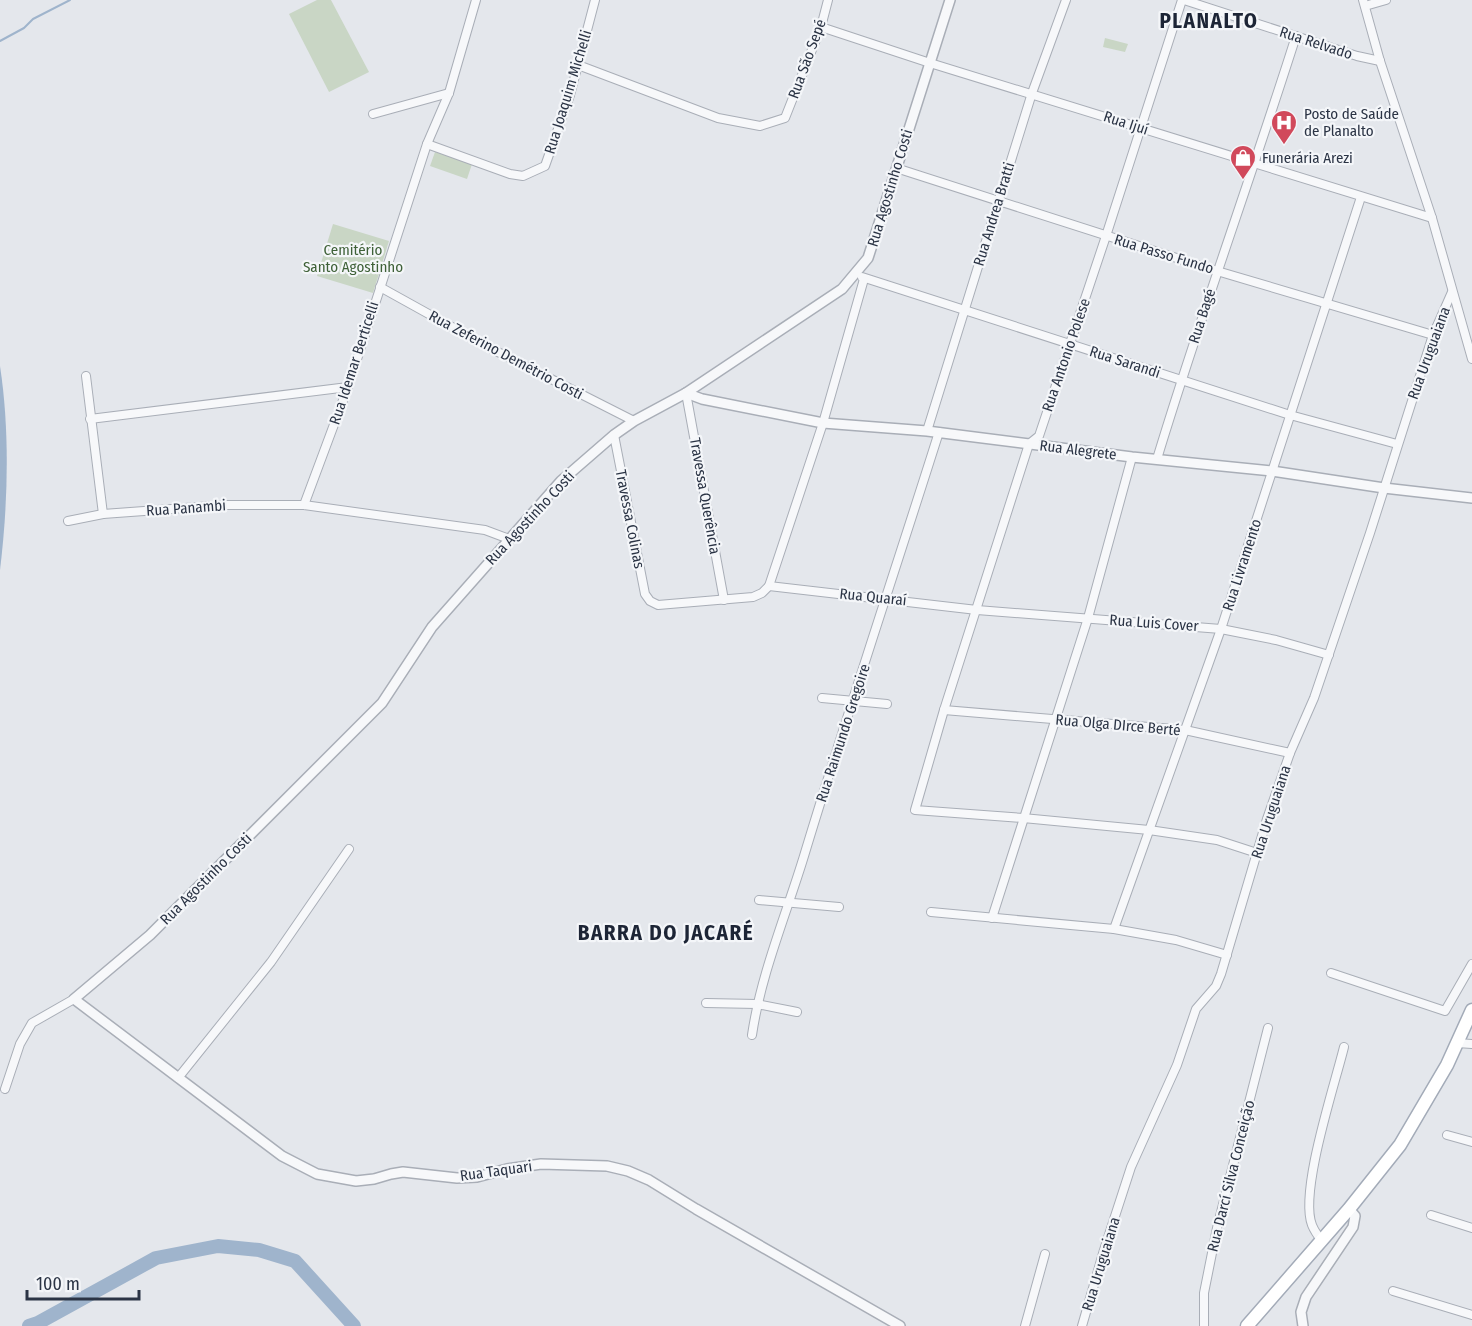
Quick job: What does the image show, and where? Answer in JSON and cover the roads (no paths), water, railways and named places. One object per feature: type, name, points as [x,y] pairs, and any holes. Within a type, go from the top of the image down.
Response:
[{"type":"main road","points":[[1247,1326],[1322,1241],[1400,1145],[1447,1065],[1472,1010]]},
{"type":"street","name":"Rua Idemar Berticelli","points":[[304,505],[348,387],[427,144],[449,93],[476,0]]},
{"type":"street","name":"Rua Joaquim Michelli","points":[[427,144],[510,174],[523,176],[545,166],[579,65],[596,0]]},
{"type":"street","name":"Rua São Sepé","points":[[579,65],[718,118],[760,126],[786,118],[828,0]]},
{"type":"street","name":"Rua Agostinho Costi","points":[[74,999],[150,935],[382,703],[432,627],[561,481],[614,435],[634,421],[686,393],[860,276],[868,258],[950,0]]},
{"type":"street","name":"Rua Andrea Bratti","points":[[927,431],[1032,93],[1066,0]]},
{"type":"street","name":"Rua Relvado","points":[[1183,0],[1357,56],[1380,61]]},
{"type":"street","name":"Rua Antonio Polese","points":[[1023,818],[915,810],[944,710],[1029,444],[1039,436],[1183,0]]},
{"type":"street","points":[[1386,0],[1364,3],[1380,61],[1432,218],[1472,359]]},
{"type":"street","name":"Rua Ijuí","points":[[820,27],[1432,218]]},
{"type":"street","name":"Rua Bagé","points":[[1157,459],[1181,380],[1296,36]]},
{"type":"street","points":[[373,114],[449,93]]},
{"type":"street","name":"Rua Passo Fundo","points":[[896,168],[1217,271],[1433,335]]},
{"type":"street","name":"Rua Livramento","points":[[1113,930],[1221,628],[1361,197]]},
{"type":"street","points":[[724,600],[753,597],[762,593],[769,586],[823,423],[860,276]]},
{"type":"street","name":"Rua Sarandi","points":[[860,276],[1290,415],[1397,444]]},
{"type":"street","name":"Rua Zeferino Demétrio Costi","points":[[380,287],[490,348],[634,421]]},
{"type":"street","name":"Rua Uruguaiana","points":[[1082,1326],[1131,1167],[1177,1065],[1196,1009],[1216,986],[1290,753],[1314,698],[1433,335],[1452,292]]},
{"type":"street","points":[[86,376],[103,514]]},
{"type":"street","points":[[90,419],[348,387]]},
{"type":"street","name":"Rua Alegrete","points":[[686,393],[702,399],[823,423],[939,432],[1132,457],[1272,471],[1384,488],[1472,498]]},
{"type":"street","name":"Travessa Querência","points":[[686,393],[724,600]]},
{"type":"street","name":"Rua Raimundo Gregoire","points":[[752,1035],[757,1004],[939,432]]},
{"type":"street","name":"Travessa Colinas","points":[[614,435],[645,594],[650,601],[658,605],[724,600]]},
{"type":"street","points":[[992,918],[1088,618],[1132,457]]},
{"type":"street","name":"Rua Panambi","points":[[68,521],[103,514],[226,505],[304,505],[485,530],[508,539]]},
{"type":"street","name":"Rua Quaraí","points":[[769,586],[977,610]]},
{"type":"street","name":"Rua Luis Cover","points":[[977,610],[1221,628],[1329,655]]},
{"type":"street","points":[[822,698],[887,704]]},
{"type":"street","name":"Rua Olga DIrce Berté","points":[[944,710],[1185,730],[1290,753]]},
{"type":"street","points":[[1023,818],[1149,830],[1217,840],[1257,853]]},
{"type":"street","points":[[178,1078],[271,962],[348,849]]},
{"type":"street","points":[[759,900],[839,907]]},
{"type":"street","points":[[931,912],[1113,930],[1176,940],[1227,955]]},
{"type":"street","points":[[1331,973],[1445,1011],[1472,964]]},
{"type":"street","points":[[4,1089],[20,1044],[32,1023],[74,999]]},
{"type":"street","name":"Rua Taquari","points":[[74,999],[282,1156],[317,1174],[356,1181],[414,1172],[457,1178],[477,1177],[507,1169],[541,1164],[607,1166],[628,1171],[649,1180],[900,1326]]},
{"type":"street","points":[[706,1003],[757,1004],[797,1012]]},
{"type":"street","name":"Rua Darcí Silva Conceição","points":[[1204,1326],[1204,1293],[1217,1228],[1268,1028]]},
{"type":"street","points":[[1457,1043],[1472,1044]]},
{"type":"street","points":[[1322,1241],[1312,1225],[1309,1208],[1312,1173],[1344,1047]]},
{"type":"street","points":[[1447,1135],[1472,1142]]},
{"type":"street","points":[[1303,1326],[1301,1312],[1306,1297],[1353,1227],[1355,1216],[1348,1209]]},
{"type":"street","points":[[1431,1215],[1472,1228]]},
{"type":"street","points":[[1025,1326],[1044,1254]]},
{"type":"street","points":[[1393,1291],[1472,1315]]},
{"type":"water","points":[[0,366],[7,468],[0,570]]},
{"type":"waterway","points":[[0,41],[24,28],[33,19],[70,0]]},
{"type":"waterway","points":[[29,1326],[156,1258],[218,1246],[259,1250],[295,1261],[354,1326]]},
{"type":"place","name":"Posto de Saúde de Planalto","points":[[1284,146]]},
{"type":"place","name":"Funerária Arezi","points":[[1243,181]]},
{"type":"district","name":"PLANALTO","points":[[1209,21]]},
{"type":"district","name":"BARRA DO JACARÉ","points":[[666,933]]},
{"type":"park label","name":"Cemitério Santo Agostinho","points":[[353,258]]}]
